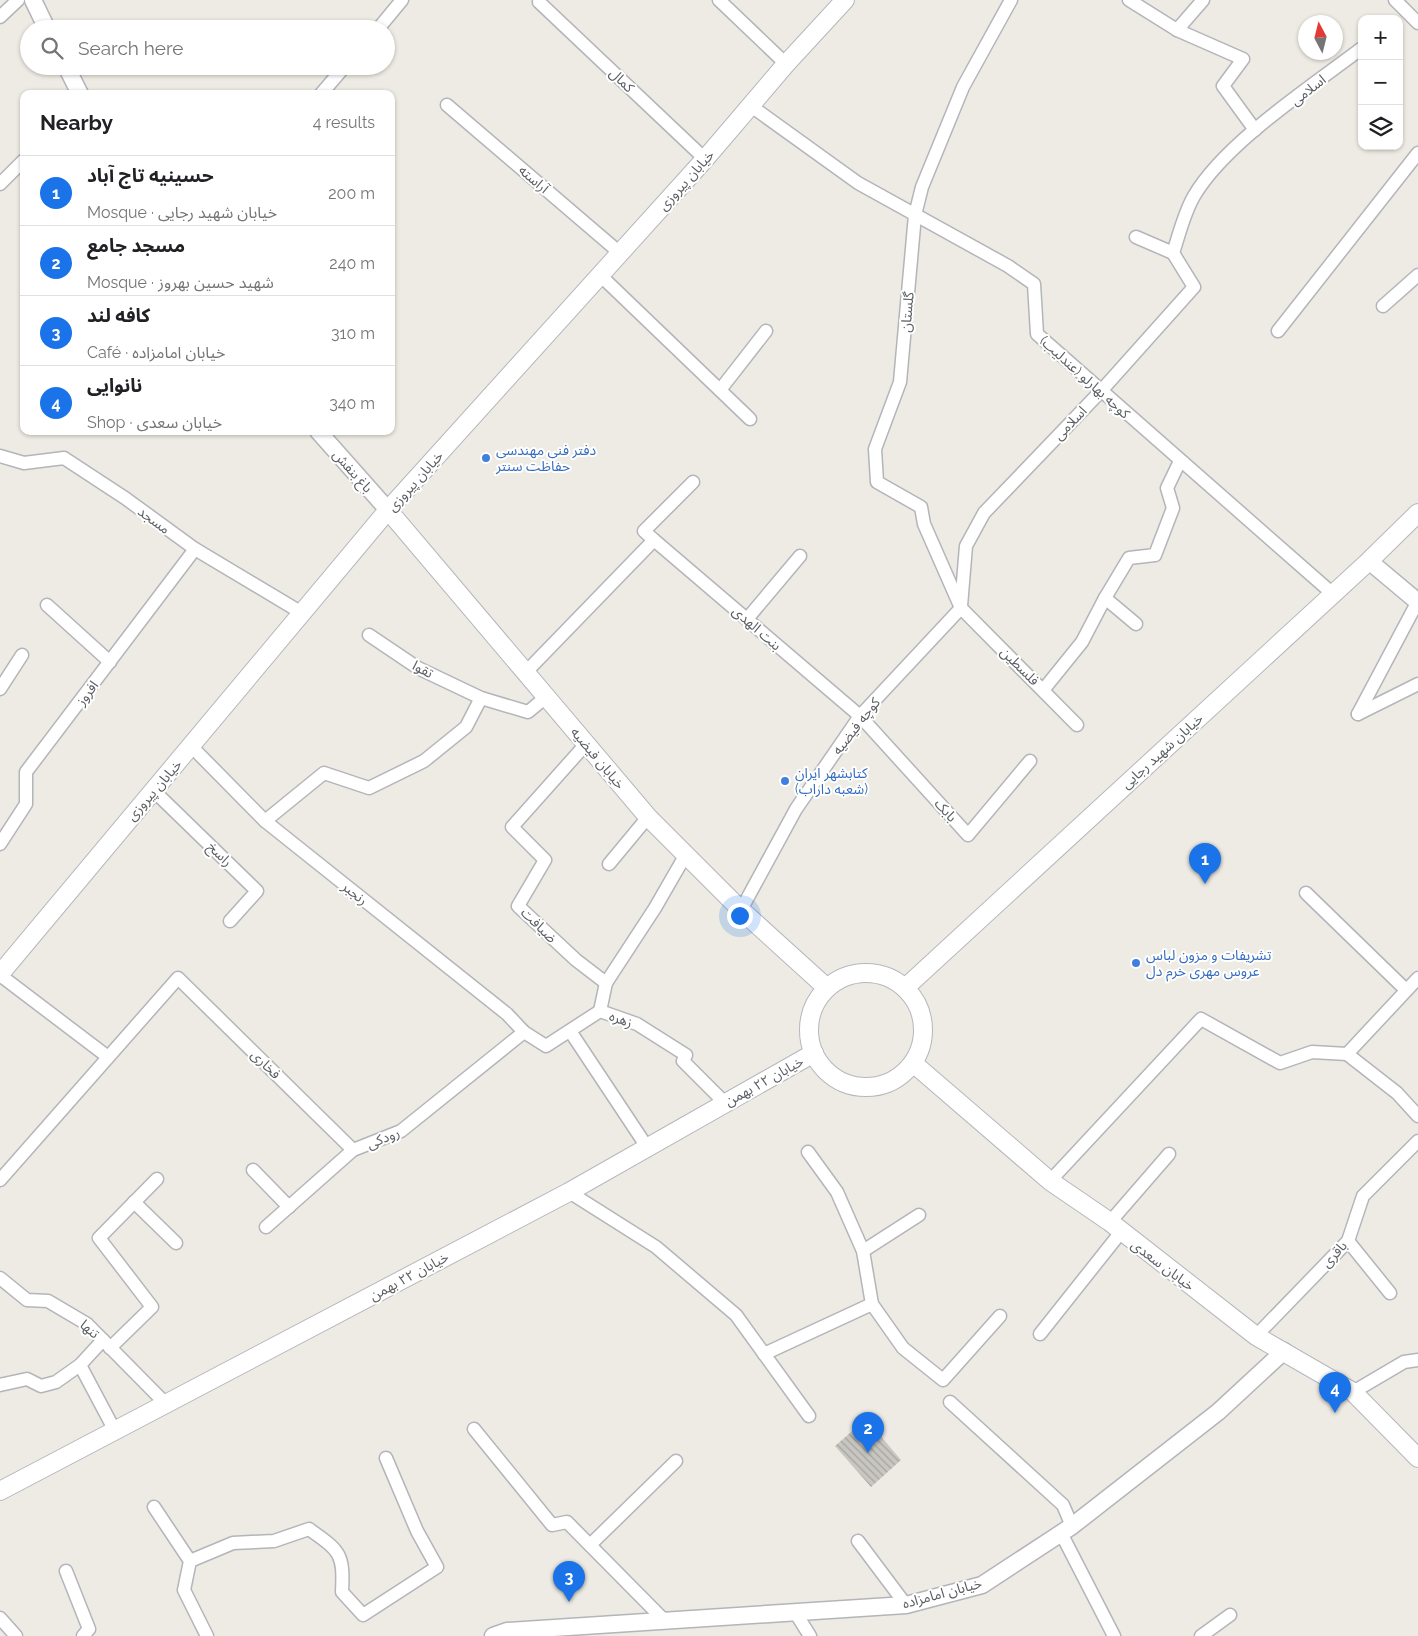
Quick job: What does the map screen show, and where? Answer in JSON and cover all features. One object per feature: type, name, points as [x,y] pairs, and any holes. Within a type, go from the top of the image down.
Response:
[{"type":"main road","name":"خیابان پیروزی","points":[[0,975],[388,510],[705,160],[786,64],[845,0]]},
{"type":"main road","name":"خیابان فیضیه","points":[[388,510],[648,817],[741,910],[827,988]]},
{"type":"main road","name":"خیابان شهید رجایی","points":[[905,988],[1369,561],[1418,513]]},
{"type":"main road","points":[[858,974],[874,974],[891,978],[905,988],[918,1006],[924,1028],[923,1040],[913,1063],[901,1076],[886,1084],[869,1087],[852,1085],[829,1073],[814,1053],[809,1026],[812,1012],[827,988],[841,979],[858,974]]},
{"type":"main road","name":"خیابان ۲۲ بهمن","points":[[0,1491],[569,1192],[814,1053]]},
{"type":"main road","name":"خیابان سعدی","points":[[913,1063],[1050,1181],[1115,1227],[1256,1336],[1353,1392],[1418,1458]]},
{"type":"street","points":[[0,17],[18,0]]},
{"type":"street","points":[[33,0],[43,20]]},
{"type":"street","points":[[385,20],[402,0]]},
{"type":"street","points":[[719,0],[786,64]]},
{"type":"street","name":"گلستان","points":[[961,608],[924,524],[921,507],[877,482],[875,449],[900,382],[915,215],[922,187],[964,87],[1011,0]]},
{"type":"street","points":[[1129,0],[1177,30],[1243,59],[1222,86],[1256,130]]},
{"type":"street","points":[[1177,30],[1203,0]]},
{"type":"street","points":[[1396,0],[1404,16],[1418,23]]},
{"type":"street","name":"کمال","points":[[539,2],[705,160]]},
{"type":"street","name":"اسلامی","points":[[961,608],[966,546],[984,513],[1101,391],[1194,287],[1173,253],[1193,196],[1224,158],[1256,130],[1358,51]]},
{"type":"street","points":[[70,75],[78,90]]},
{"type":"street","points":[[324,90],[337,75]]},
{"type":"street","name":"آراسته","points":[[447,105],[620,253]]},
{"type":"street","name":"کوچه بهارلو (عندلیب)","points":[[751,106],[858,183],[1008,266],[1034,284],[1037,334],[1333,594]]},
{"type":"street","points":[[1278,331],[1418,153]]},
{"type":"street","points":[[0,184],[20,164]]},
{"type":"street","points":[[1136,237],[1173,253]]},
{"type":"street","points":[[600,275],[750,419]]},
{"type":"street","points":[[1383,306],[1418,276]]},
{"type":"street","points":[[720,390],[766,331]]},
{"type":"street","name":"باغ بنفش","points":[[322,435],[388,510]]},
{"type":"street","name":"مسجد","points":[[0,456],[24,463],[64,458],[125,498],[194,549],[302,613]]},
{"type":"street","points":[[1044,690],[1082,642],[1105,598],[1130,558],[1155,556],[1173,508],[1167,488],[1180,461]]},
{"type":"street","points":[[526,672],[654,540],[644,531],[693,482]]},
{"type":"street","name":"بنت الهدی","points":[[654,540],[860,716]]},
{"type":"street","name":"افروز","points":[[0,844],[26,804],[26,772],[194,549]]},
{"type":"street","points":[[748,619],[800,556]]},
{"type":"street","points":[[1369,561],[1418,601],[1358,714],[1418,684]]},
{"type":"street","points":[[1105,598],[1136,624]]},
{"type":"street","points":[[47,605],[110,662]]},
{"type":"street","name":"فلسطین","points":[[961,608],[1077,725]]},
{"type":"street","name":"کوچه فیضیه","points":[[741,910],[796,810],[860,716],[961,608]]},
{"type":"street","name":"تقوا","points":[[369,636],[418,668],[481,698],[528,712],[546,697]]},
{"type":"street","points":[[0,689],[22,655]]},
{"type":"street","points":[[265,821],[324,773],[369,788],[424,761],[466,727],[481,698]]},
{"type":"street","name":"بابک","points":[[860,716],[968,834],[1030,761]]},
{"type":"street","name":"ضیافت","points":[[586,744],[512,827],[545,860],[518,906],[576,960],[606,984]]},
{"type":"street","name":"رنجبر","points":[[192,747],[265,821],[507,1014],[524,1032],[546,1046],[570,1030]]},
{"type":"street","name":"راسخ","points":[[153,790],[257,891],[230,921]]},
{"type":"street","points":[[609,864],[648,817]]},
{"type":"street","name":"زهره","points":[[685,856],[656,908],[606,984],[600,1011],[637,1024],[686,1055],[683,1061],[725,1103]]},
{"type":"street","points":[[1306,893],[1406,990]]},
{"type":"street","points":[[0,975],[108,1057],[0,1180]]},
{"type":"street","name":"فخاری","points":[[108,1057],[178,978],[353,1150]]},
{"type":"street","points":[[1348,1054],[1418,978]]},
{"type":"street","points":[[600,1011],[570,1030],[647,1147]]},
{"type":"street","points":[[1050,1181],[1201,1019],[1280,1063],[1312,1052],[1348,1054],[1397,1093],[1418,1116]]},
{"type":"street","name":"رودکی","points":[[266,1227],[353,1150],[401,1131],[524,1032]]},
{"type":"street","name":"باقری","points":[[1256,1336],[1348,1241],[1363,1196],[1418,1141]]},
{"type":"street","points":[[808,1152],[837,1192],[863,1251],[872,1304],[903,1348],[943,1380],[1000,1316]]},
{"type":"street","points":[[1040,1334],[1169,1154]]},
{"type":"street","points":[[253,1170],[290,1206]]},
{"type":"street","points":[[0,1386],[27,1379],[41,1386],[56,1382],[80,1366],[152,1307],[98,1238],[157,1179]]},
{"type":"street","points":[[569,1192],[656,1246],[736,1314],[809,1416]]},
{"type":"street","points":[[134,1202],[176,1243]]},
{"type":"street","points":[[863,1251],[919,1215]]},
{"type":"street","points":[[1348,1241],[1390,1293]]},
{"type":"street","name":"تنها","points":[[0,1278],[27,1300],[48,1301],[87,1324],[166,1404]]},
{"type":"street","points":[[764,1354],[872,1304]]},
{"type":"street","name":"خیابان امامزاده","points":[[504,1634],[663,1619],[906,1605],[982,1585],[1066,1530],[1218,1412],[1284,1351]]},
{"type":"street","points":[[1353,1392],[1404,1362],[1418,1360]]},
{"type":"street","points":[[80,1366],[115,1431]]},
{"type":"street","points":[[950,1402],[1063,1505],[1066,1530],[1114,1636]]},
{"type":"street","points":[[474,1429],[552,1525],[567,1522],[663,1619]]},
{"type":"street","points":[[190,1561],[233,1543],[274,1541],[309,1529],[334,1547],[343,1564],[342,1592],[363,1615],[437,1567],[417,1530],[386,1458]]},
{"type":"street","points":[[590,1545],[676,1461]]},
{"type":"street","points":[[154,1507],[190,1561],[184,1590],[207,1636]]},
{"type":"street","points":[[858,1540],[906,1605]]},
{"type":"street","points":[[66,1570],[89,1629],[83,1636]]},
{"type":"street","points":[[795,1612],[810,1636]]},
{"type":"street","points":[[1201,1636],[1230,1615]]},
{"type":"street","points":[[0,1618],[16,1636]]},
{"type":"building","points":[[866,1419],[901,1460],[871,1487],[835,1446]]},
{"type":"place","name":"دفتر فنی مهندسی حفاظت سنتر","points":[[486,458]]},
{"type":"place","name":"کتابشهر ایران (شعبه داراب)","points":[[785,781]]},
{"type":"place","name":"حسینیه تاج آباد","points":[[1205,884]]},
{"type":"place","name":"تشریفات و مزون لباس عروس مهری خرم دل","points":[[1136,963]]},
{"type":"place","name":"نانوایی","points":[[1335,1413]]},
{"type":"place","name":"مسجد جامع","points":[[868,1453]]},
{"type":"place","name":"كافه لند","points":[[569,1602]]}]
